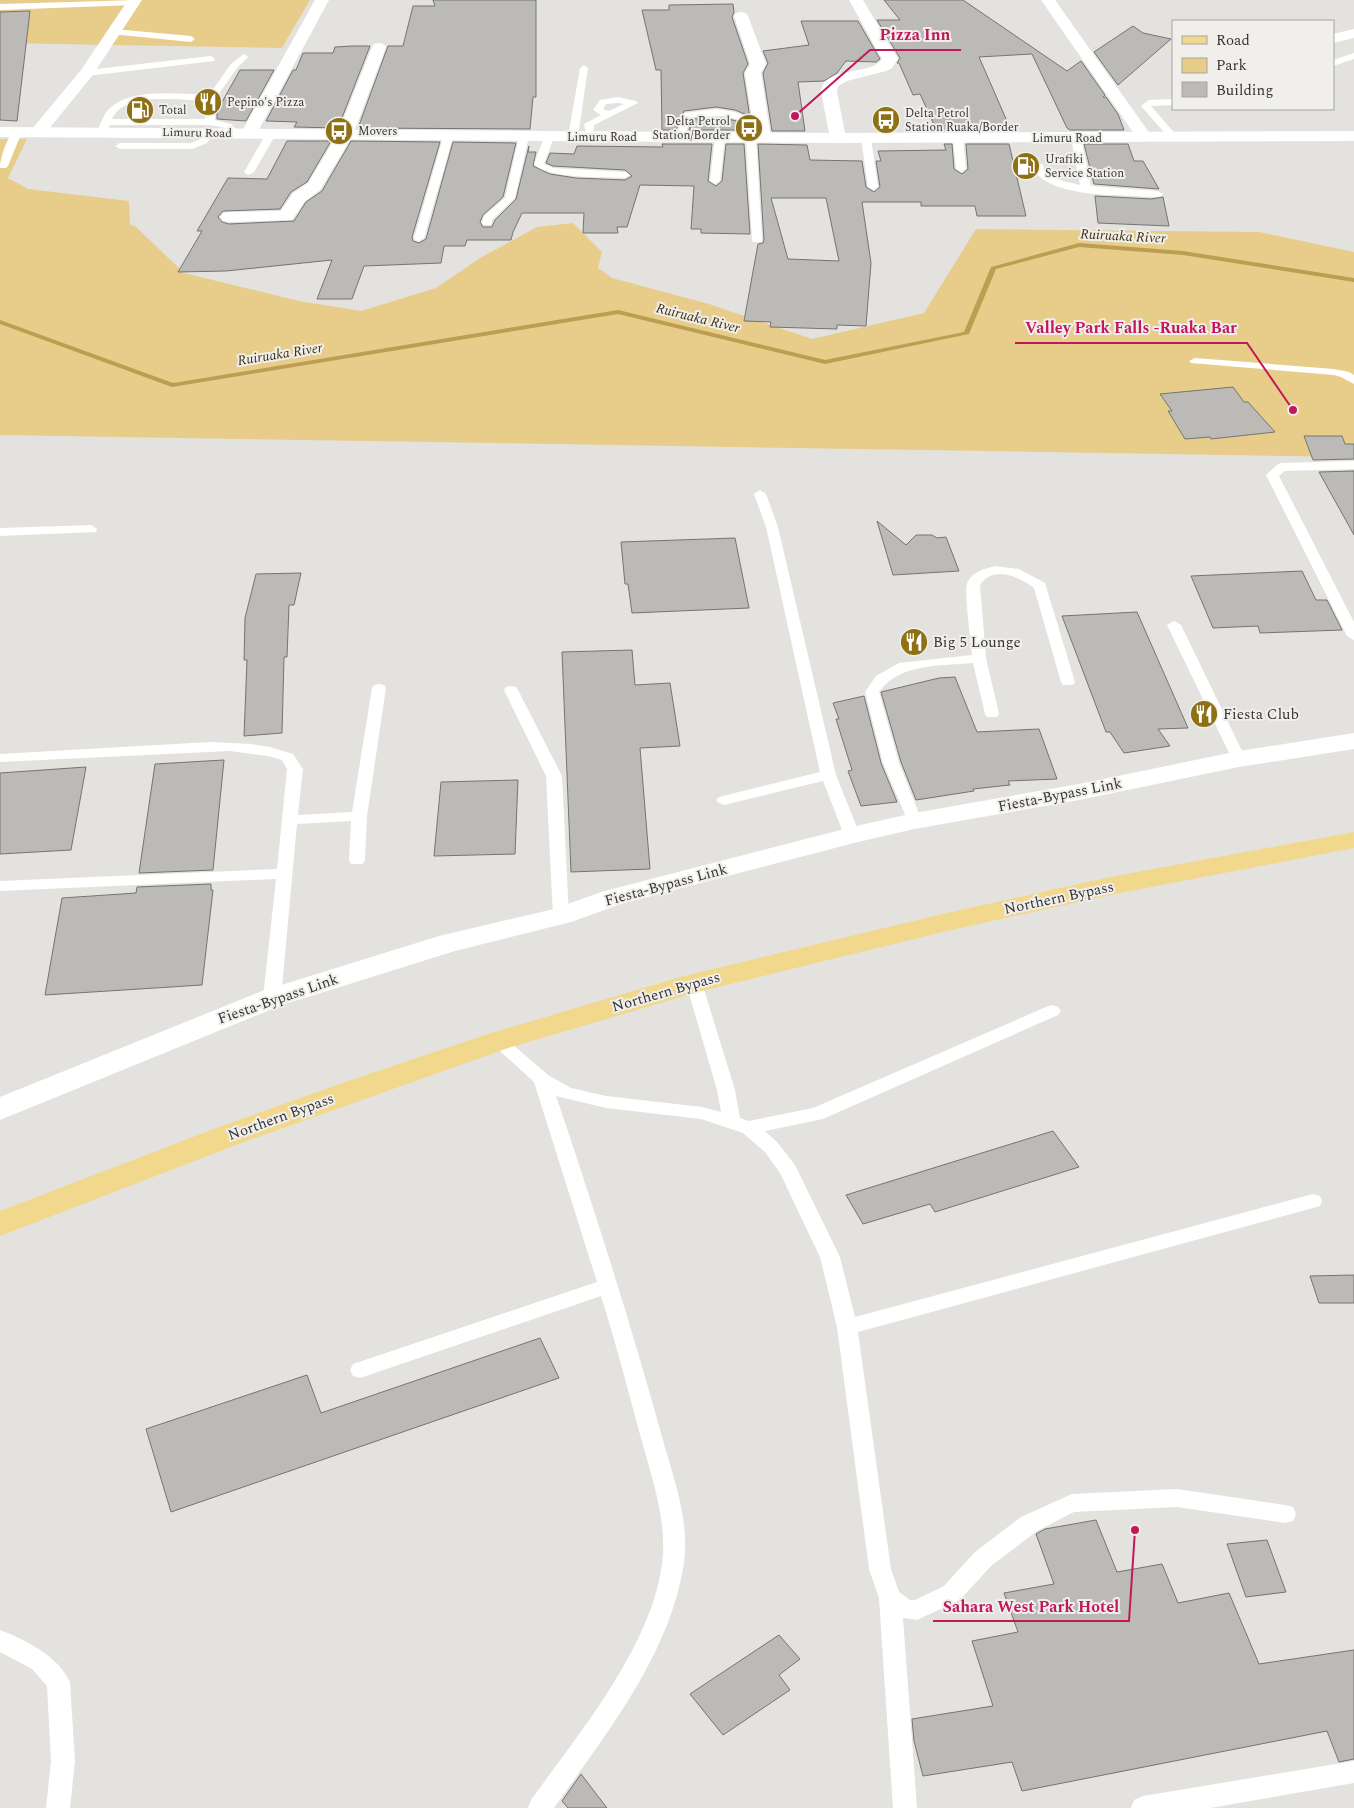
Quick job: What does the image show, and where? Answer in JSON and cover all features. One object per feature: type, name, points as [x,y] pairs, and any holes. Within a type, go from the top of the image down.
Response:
[{"type":"main road","name":"Northern Bypass","points":[[0,1224],[230,1135],[498,1041],[694,983],[1110,886],[1354,840]]},
{"type":"street","points":[[242,133],[322,0]]},
{"type":"street","points":[[838,138],[829,92],[831,84],[842,78],[882,68],[887,65],[890,59],[856,0]]},
{"type":"street","points":[[1048,0],[1145,138]]},
{"type":"street","points":[[38,132],[87,74],[135,1]]},
{"type":"street","points":[[741,16],[758,64],[752,73],[751,134]]},
{"type":"street","points":[[1334,39],[1354,33]]},
{"type":"street","points":[[1334,44],[1354,50]]},
{"type":"street","points":[[229,217],[286,216],[299,197],[314,186],[345,135],[379,47]]},
{"type":"street","name":"Limuru Road","points":[[0,132],[38,132],[104,127],[210,127],[242,133],[271,134],[572,137],[682,130],[723,130],[751,134],[838,138],[1354,136]]},
{"type":"street","name":"Fiesta-Bypass Link","points":[[0,1108],[272,998],[449,943],[561,916],[611,898],[852,835],[914,821],[1080,792],[1239,759],[1354,741]]},
{"type":"lane","points":[[0,7],[135,1]]},
{"type":"lane","points":[[114,32],[191,38]]},
{"type":"lane","points":[[1334,63],[1354,56]]},
{"type":"lane","points":[[120,146],[192,146],[204,141],[210,127],[211,98],[234,64],[244,57]]},
{"type":"lane","points":[[87,74],[211,59]]},
{"type":"lane","points":[[572,137],[584,68]]},
{"type":"lane","points":[[104,127],[114,109],[131,100],[165,96],[211,98]]},
{"type":"lane","points":[[1172,102],[1149,103],[1146,106],[1173,138]]},
{"type":"lane","points":[[682,130],[685,116],[689,114],[734,113],[743,119],[751,134],[757,240]]},
{"type":"lane","points":[[590,137],[589,124],[610,115]]},
{"type":"lane","points":[[682,130],[701,123]]},
{"type":"lane","points":[[715,182],[723,130]]},
{"type":"lane","points":[[2,166],[17,132]]},
{"type":"lane","points":[[249,172],[271,134]]},
{"type":"lane","points":[[418,238],[448,136]]},
{"type":"lane","points":[[487,223],[488,218],[510,198],[524,136]]},
{"type":"lane","points":[[549,136],[539,164],[543,168],[552,171],[625,174]]},
{"type":"lane","points":[[866,138],[873,187]]},
{"type":"lane","points":[[958,138],[961,170]]},
{"type":"lane","points":[[1076,138],[1086,189]]},
{"type":"lane","points":[[1040,166],[1041,175],[1050,181],[1086,189],[1158,194]]},
{"type":"lane","points":[[1195,361],[1334,372],[1344,374],[1354,380]]},
{"type":"lane","points":[[1354,465],[1282,467],[1272,475],[1354,636]]},
{"type":"lane","points":[[760,494],[772,527],[828,775],[852,835]]},
{"type":"lane","points":[[0,532],[91,529]]},
{"type":"lane","points":[[992,714],[979,658],[973,585],[976,577],[990,571],[1014,572],[1034,580],[1040,586],[1068,682]]},
{"type":"lane","points":[[1174,625],[1239,759]]},
{"type":"lane","points":[[914,821],[891,763],[872,692],[881,679],[904,666],[979,658]]},
{"type":"lane","points":[[357,860],[359,816],[378,688]]},
{"type":"lane","points":[[511,690],[554,776],[561,916]]},
{"type":"lane","points":[[0,758],[185,748],[236,748],[274,752],[288,757],[295,769],[272,998]]},
{"type":"lane","points":[[724,800],[828,775]]},
{"type":"lane","points":[[289,820],[359,816]]},
{"type":"lane","points":[[0,886],[284,874]]},
{"type":"lane","points":[[694,983],[726,1090],[740,1125]]},
{"type":"lane","points":[[740,1125],[818,1114],[1052,1011]]},
{"type":"lane","points":[[498,1041],[542,1079],[566,1093],[606,1102],[702,1113],[740,1125],[771,1147],[788,1170],[830,1257],[847,1327],[880,1569],[890,1598],[905,1808]]},
{"type":"lane","points":[[540,1808],[618,1694],[641,1654],[664,1602],[672,1567],[673,1528],[637,1384],[542,1079]]},
{"type":"lane","points":[[847,1327],[1313,1201]]},
{"type":"lane","points":[[360,1370],[608,1286]]},
{"type":"lane","points":[[890,1598],[899,1606],[910,1610],[917,1610],[952,1593],[983,1559],[1028,1524],[1072,1503],[1177,1498],[1285,1514]]},
{"type":"lane","points":[[0,1640],[40,1662],[58,1682],[63,1760],[58,1808]]},
{"type":"lane","points":[[1143,1808],[1354,1772]]},
{"type":"green space","points":[[0,0],[310,0],[282,48],[0,43]]},
{"type":"green space","points":[[0,139],[27,139],[8,178],[28,189],[129,201],[130,225],[135,226],[184,273],[299,301],[361,311],[436,288],[480,258],[537,227],[573,223],[602,252],[598,268],[612,278],[709,304],[812,339],[924,313],[976,229],[1259,232],[1354,252],[1354,457],[0,435]]},
{"type":"building","points":[[433,0],[536,0],[536,97],[533,97],[530,129],[358,128],[388,46],[403,46],[413,6],[435,6]]},
{"type":"building","points":[[884,0],[963,0],[1067,71],[1081,61],[1105,95],[1103,97],[1106,97],[1118,114],[1124,130],[1070,130],[1067,128],[1032,54],[979,57],[1010,128],[1005,128],[1006,130],[937,131],[920,94],[913,95],[899,63],[897,63],[900,58],[877,20],[900,20]]},
{"type":"building","points":[[733,4],[734,12],[732,17],[748,64],[743,73],[752,131],[747,115],[735,110],[716,107],[684,111],[676,130],[662,130],[661,70],[656,70],[642,10],[669,10],[669,5]]},
{"type":"building","points":[[30,11],[17,121],[0,120],[0,12]]},
{"type":"building","points":[[801,21],[858,21],[880,59],[876,62],[846,61],[837,73],[824,81],[798,82],[805,131],[772,131],[763,73],[768,63],[763,51],[809,45]]},
{"type":"building","points":[[1133,26],[1143,33],[1171,39],[1118,85],[1094,52]]},
{"type":"building","points":[[370,46],[338,128],[294,127],[297,122],[266,121],[293,70],[296,70],[303,53],[333,53],[335,47]]},
{"type":"building","points":[[240,70],[274,70],[246,121],[217,119],[217,111]]},
{"type":"building","points":[[724,118],[737,121],[738,130],[689,130],[692,119]]},
{"type":"building","points":[[287,141],[331,141],[307,182],[291,192],[280,209],[223,211],[218,217],[222,222],[229,224],[294,221],[306,202],[322,191],[351,141],[440,142],[412,237],[413,241],[419,243],[426,239],[453,142],[516,143],[503,197],[483,215],[480,222],[483,227],[492,227],[495,220],[516,199],[529,146],[528,152],[536,152],[533,166],[550,174],[576,178],[625,180],[632,176],[625,170],[553,166],[546,163],[550,153],[574,154],[577,146],[663,147],[662,144],[712,144],[708,181],[716,186],[722,181],[726,144],[744,144],[750,234],[701,233],[701,229],[691,229],[694,186],[640,185],[627,227],[617,227],[618,233],[583,233],[584,213],[522,213],[511,240],[467,240],[465,246],[444,246],[441,263],[364,266],[352,299],[317,299],[332,260],[226,271],[178,272],[202,231],[197,231],[228,178],[267,179]]},
{"type":"building","points":[[758,144],[807,145],[810,160],[862,161],[866,187],[874,192],[880,187],[876,161],[881,161],[878,151],[946,150],[944,144],[952,144],[954,169],[962,174],[968,169],[966,144],[1009,144],[1026,216],[977,216],[975,206],[921,206],[921,202],[862,202],[871,263],[866,326],[837,325],[837,329],[770,327],[771,322],[744,321],[758,244],[763,243]],"holes":[[[771,198],[826,198],[839,261],[788,259]]]},
{"type":"building","points":[[1084,144],[1128,144],[1134,161],[1143,161],[1159,189],[1094,184]]},
{"type":"building","points":[[1095,196],[1151,199],[1163,197],[1169,226],[1098,223]]},
{"type":"building","points":[[1233,387],[1244,402],[1248,402],[1275,432],[1211,439],[1210,437],[1185,439],[1168,411],[1172,411],[1160,394]]},
{"type":"building","points":[[1304,436],[1342,436],[1345,444],[1354,444],[1354,459],[1313,460]]},
{"type":"building","points":[[1354,471],[1354,535],[1319,472]]},
{"type":"building","points":[[877,521],[906,545],[916,535],[932,535],[937,538],[946,537],[959,571],[893,575]]},
{"type":"building","points":[[735,538],[749,608],[632,613],[628,584],[625,584],[621,542]]},
{"type":"building","points":[[1302,571],[1316,600],[1327,600],[1342,630],[1260,633],[1258,626],[1213,628],[1191,576]]},
{"type":"building","points":[[301,573],[294,605],[289,605],[287,657],[284,657],[282,733],[244,736],[247,660],[244,660],[245,618],[256,574]]},
{"type":"building","points":[[1137,612],[1188,728],[1158,729],[1170,746],[1124,753],[1110,732],[1106,732],[1062,616]]},
{"type":"building","points":[[632,650],[635,685],[670,683],[680,746],[640,748],[650,869],[571,872],[562,652]]},
{"type":"building","points":[[955,677],[977,732],[1039,729],[1057,779],[1008,781],[1010,785],[973,789],[974,791],[916,800],[901,762],[881,692],[939,678]]},
{"type":"building","points":[[864,696],[881,763],[897,802],[861,806],[848,771],[852,770],[833,703]]},
{"type":"building","points":[[224,760],[213,870],[139,873],[155,764]]},
{"type":"building","points":[[86,767],[71,850],[0,854],[0,773]]},
{"type":"building","points":[[518,780],[515,854],[434,856],[441,782]]},
{"type":"building","points":[[211,884],[211,890],[213,890],[202,985],[45,995],[62,898],[136,893],[137,887]]},
{"type":"building","points":[[1053,1131],[1079,1167],[935,1212],[930,1204],[863,1224],[846,1195]]},
{"type":"building","points":[[1354,1275],[1354,1303],[1319,1303],[1310,1276]]},
{"type":"building","points":[[540,1338],[559,1378],[171,1512],[146,1429],[307,1375],[321,1413]]},
{"type":"building","points":[[1096,1520],[1117,1572],[1162,1564],[1178,1603],[1229,1593],[1259,1664],[1354,1650],[1354,1759],[1339,1762],[1327,1731],[1022,1791],[1012,1762],[923,1776],[914,1741],[912,1719],[993,1706],[972,1641],[1018,1632],[1004,1593],[1054,1584],[1036,1534],[1045,1529]]},
{"type":"building","points":[[1267,1540],[1286,1592],[1246,1597],[1227,1544]]},
{"type":"building","points":[[779,1635],[800,1659],[779,1675],[790,1690],[723,1735],[690,1694]]},
{"type":"building","points":[[581,1774],[607,1808],[568,1808],[562,1801]]},
{"type":"waterway","name":"Ruiruaka River","points":[[0,322],[172,385],[618,312],[825,362],[967,333],[993,268],[1079,245],[1183,253],[1354,280]]},
{"type":"place","name":"Pepino's Pizza","points":[[208,102]]},
{"type":"place","name":"Total","points":[[140,110]]},
{"type":"place","name":"Pizza Inn","points":[[795,116]]},
{"type":"place","name":"Delta Petrol Station Ruaka/Border","points":[[886,120]]},
{"type":"place","name":"Delta Petrol Station/Border","points":[[749,128]]},
{"type":"place","name":"Movers","points":[[339,131]]},
{"type":"place","name":"Urafiki Service Station","points":[[1026,166]]},
{"type":"place","name":"Valley Park Falls -Ruaka Bar","points":[[1293,410]]},
{"type":"place","name":"Big 5 Lounge","points":[[914,642]]},
{"type":"place","name":"Fiesta Club","points":[[1204,714]]},
{"type":"place","name":"Sahara West Park Hotel","points":[[1135,1530]]}]
